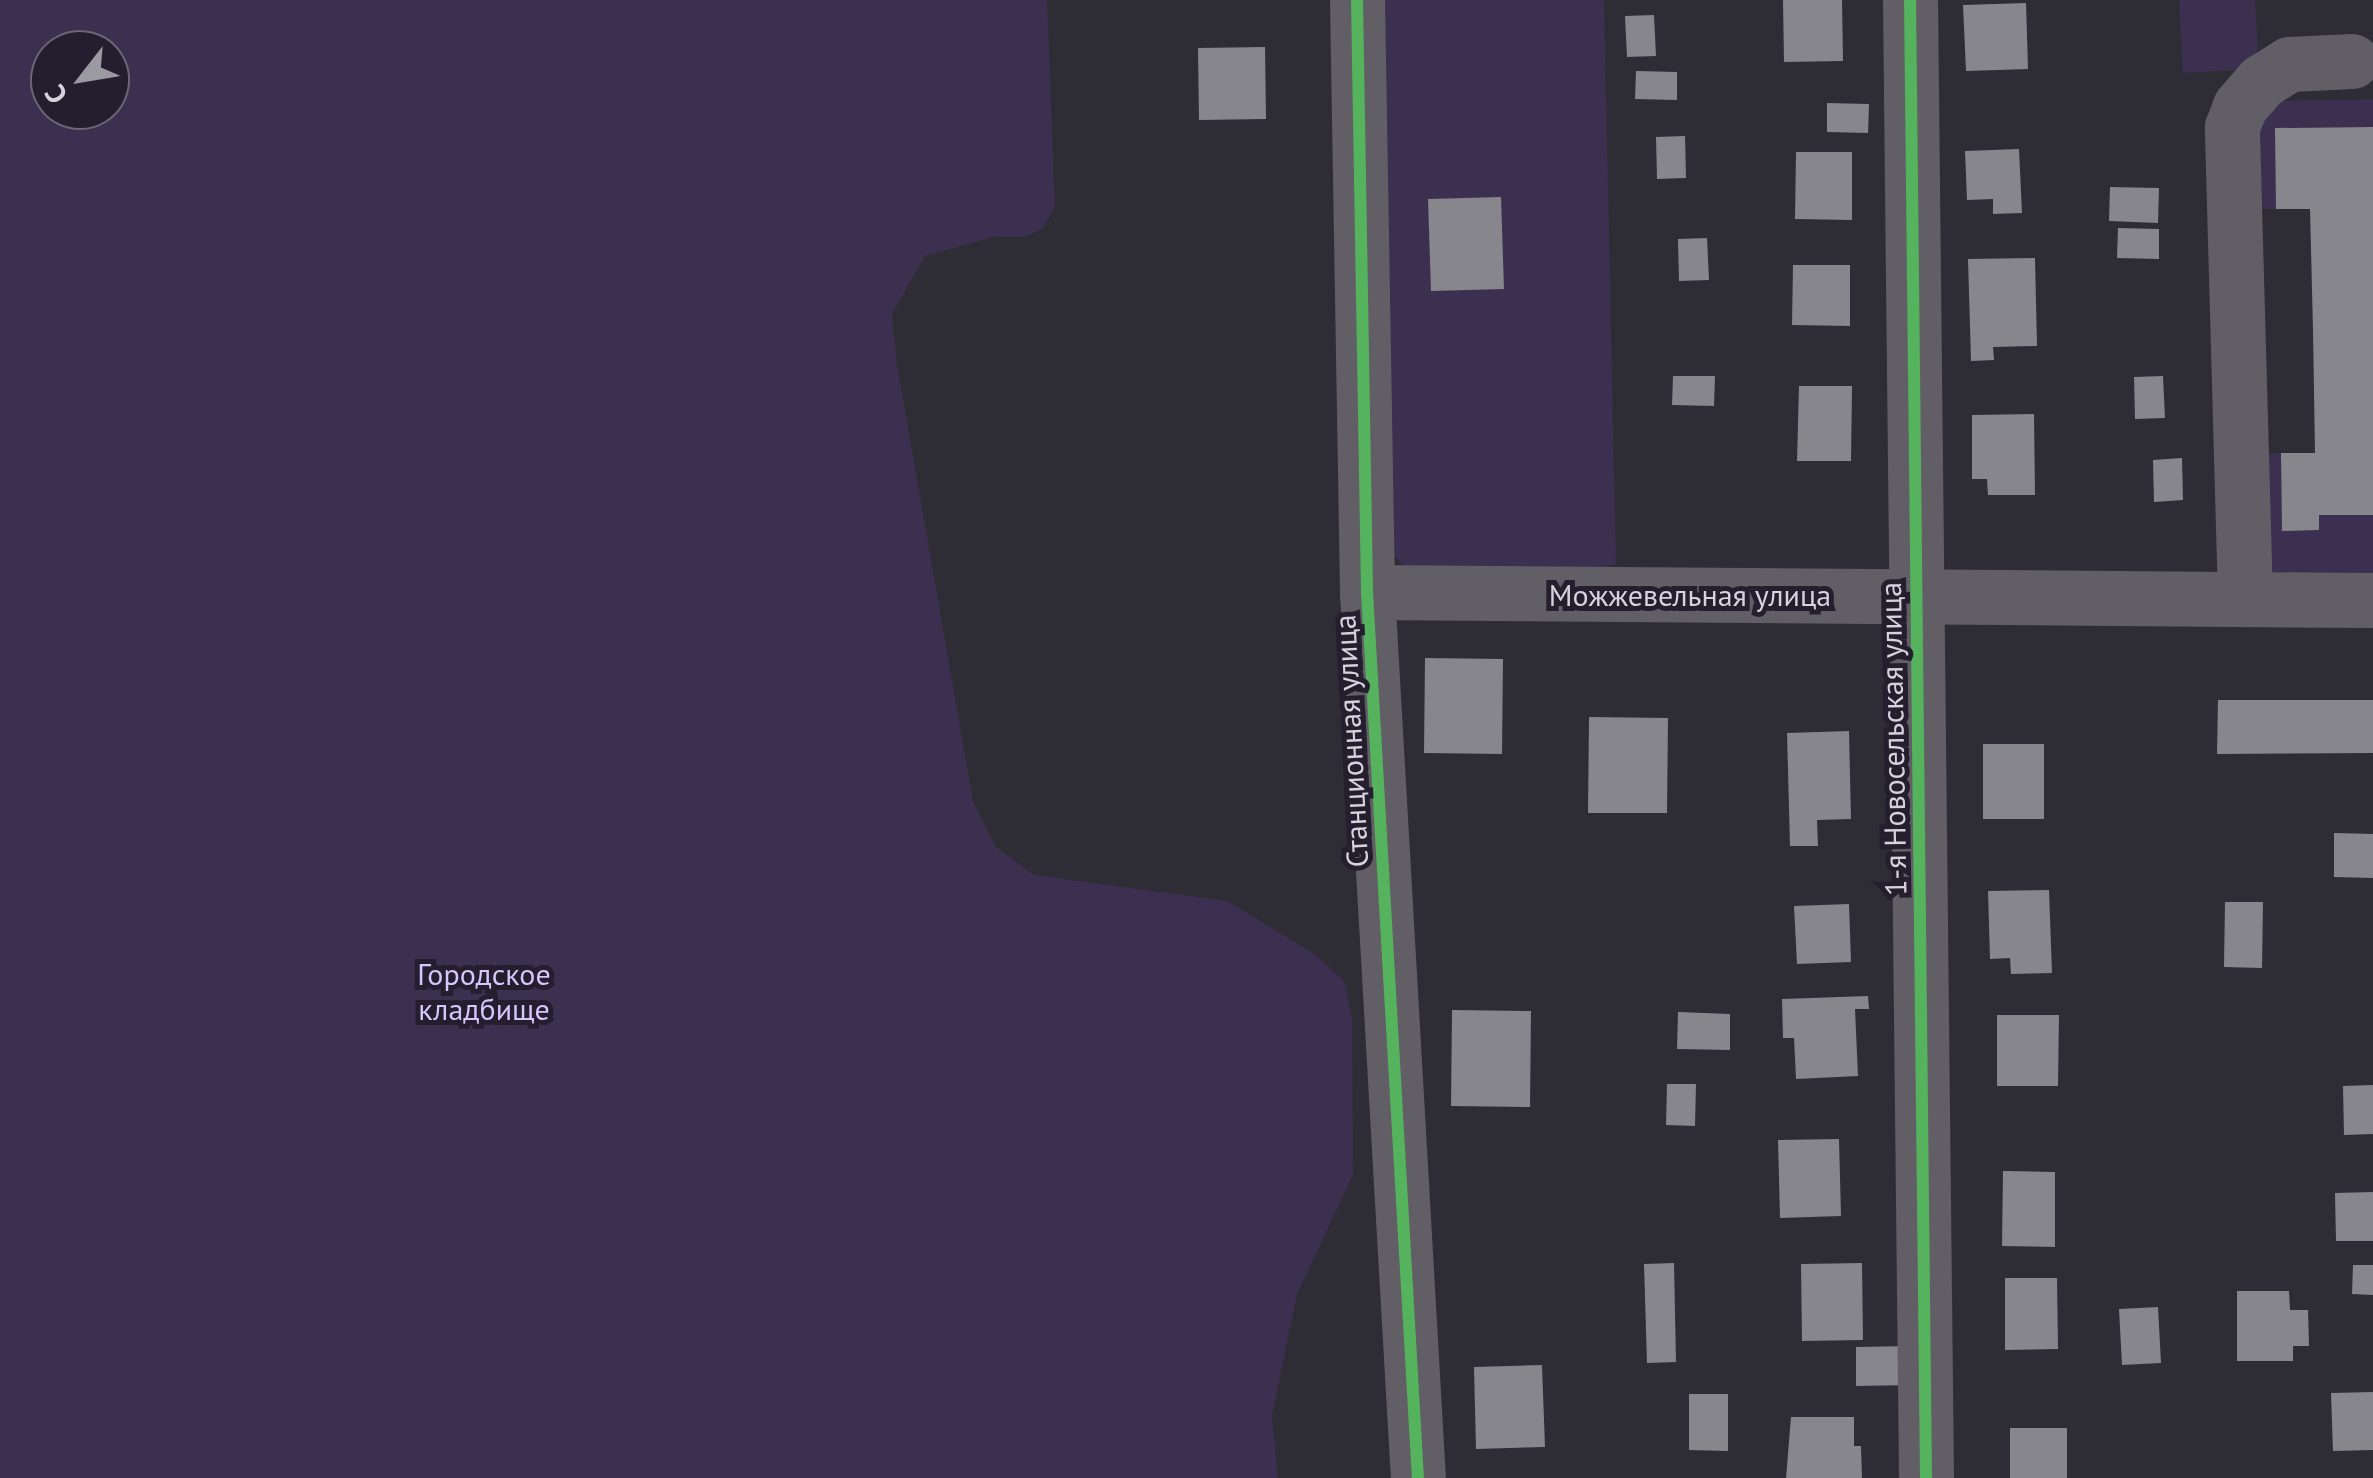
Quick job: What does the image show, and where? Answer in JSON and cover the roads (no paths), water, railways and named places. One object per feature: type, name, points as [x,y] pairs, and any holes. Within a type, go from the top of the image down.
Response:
[{"type":"street","name":"Станционная улица","points":[[1358,0],[1367,592],[1418,1478]]},
{"type":"street","name":"1-я Новосельская улица","points":[[1910,0],[1926,1478]]},
{"type":"street","points":[[2245,599],[2232,127],[2240,106],[2262,81],[2289,64],[2352,61]]},
{"type":"street","name":"Можжевельная улица","points":[[1367,592],[2373,600]]},
{"type":"park label","name":"Городское кладбище","points":[[484,991]]}]
